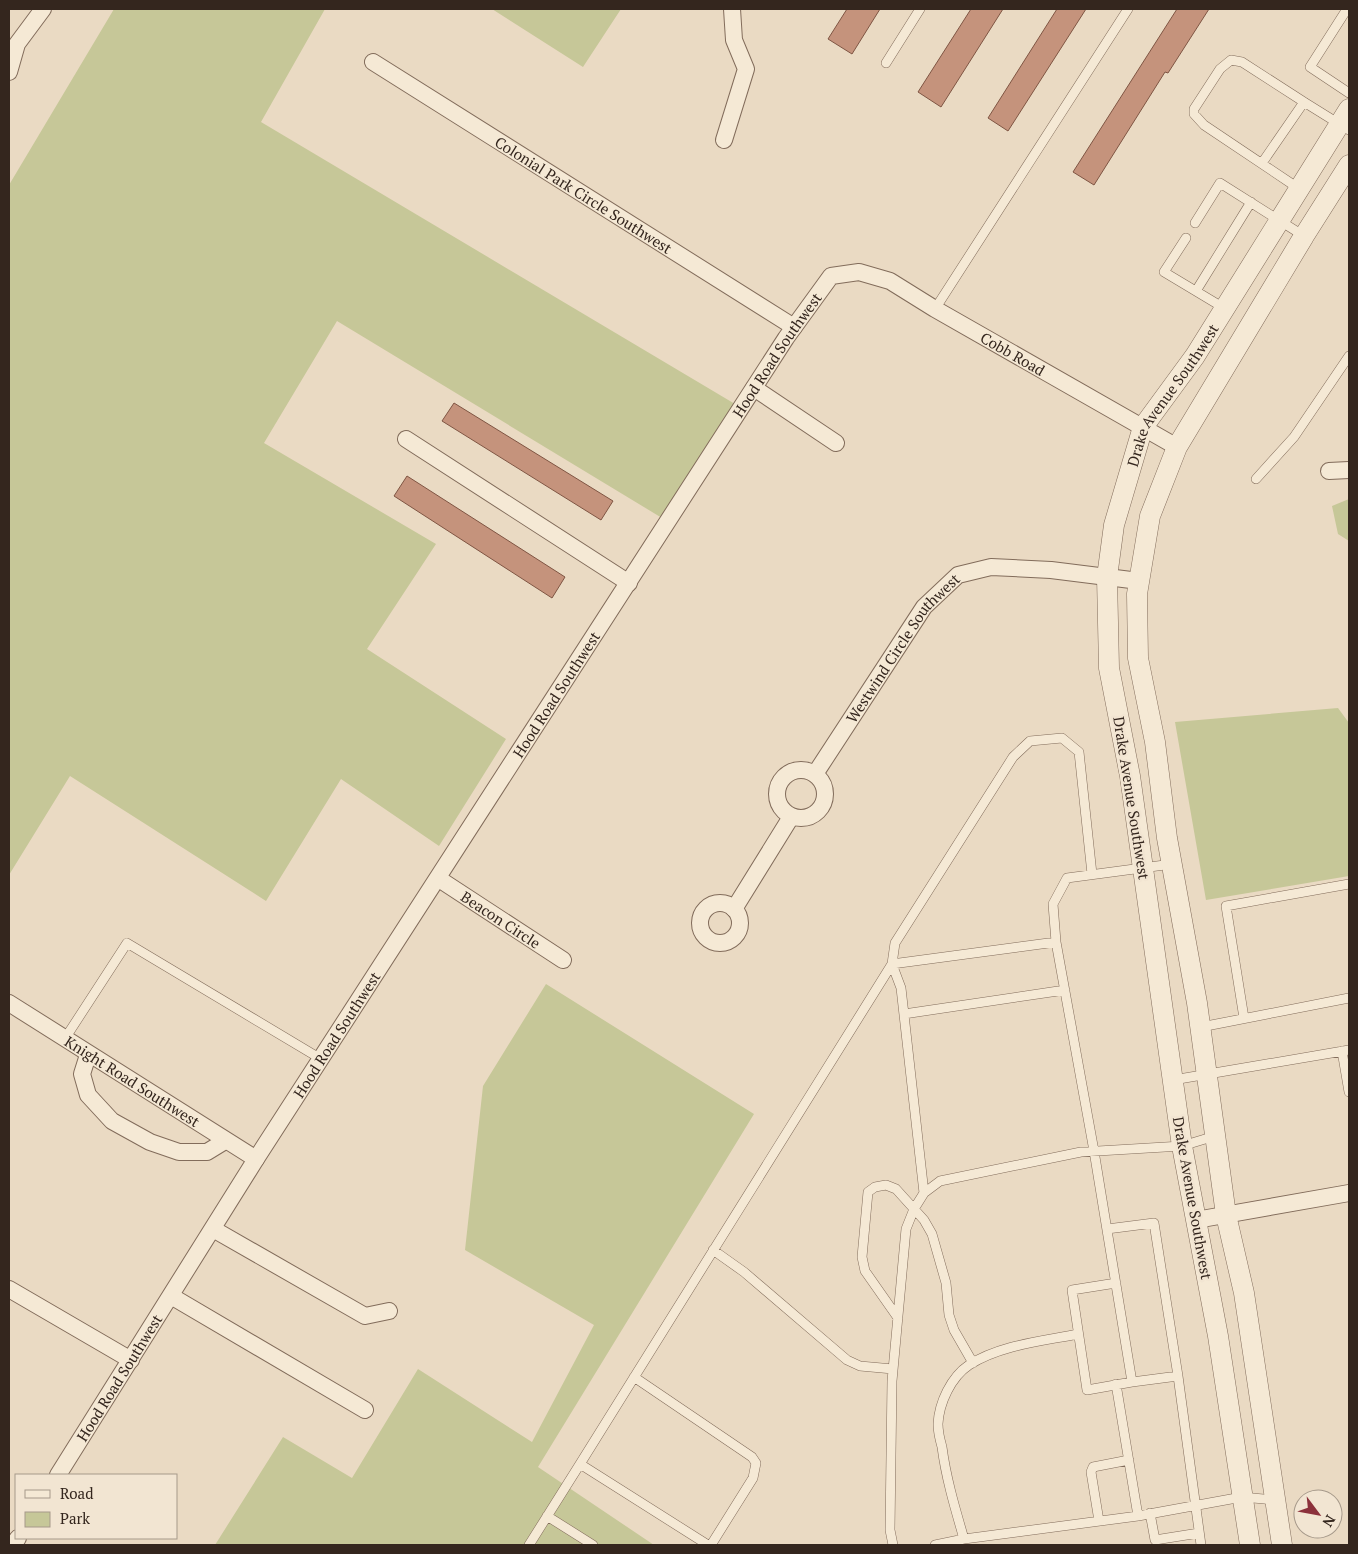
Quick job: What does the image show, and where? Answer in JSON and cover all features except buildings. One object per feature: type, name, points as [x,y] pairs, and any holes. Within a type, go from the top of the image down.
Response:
[{"type":"street","points":[[9,72],[13,41],[43,9]]},
{"type":"street","points":[[724,140],[746,69],[734,40],[732,9]]},
{"type":"street","name":"Colonial Park Circle Southwest","points":[[374,62],[794,327]]},
{"type":"street","name":"Drake Avenue Southwest","points":[[1250,1545],[1218,1336],[1182,1146],[1130,776],[1109,668],[1107,577],[1114,525],[1143,427],[1195,356],[1298,188],[1346,121]]},
{"type":"street","name":"Drake Avenue Southwest","points":[[1282,1545],[1244,1293],[1226,1215],[1201,1027],[1172,864],[1155,742],[1138,658],[1137,594],[1150,516],[1177,447],[1349,165]]},
{"type":"street","name":"Hood Road Southwest","points":[[59,1474],[256,1159],[794,327],[832,276],[859,272],[884,279]]},
{"type":"street","name":"Cobb Road","points":[[884,279],[1177,447]]},
{"type":"street","points":[[754,388],[836,443]]},
{"type":"street","points":[[406,440],[629,583]]},
{"type":"street","points":[[1329,471],[1349,470]]},
{"type":"street","name":"Westwind Circle Southwest","points":[[815,774],[924,606],[958,575],[990,567],[1139,581]]},
{"type":"street","points":[[807,770],[815,774],[821,779],[826,794],[820,810],[807,818],[790,817],[779,806],[776,790],[779,782],[791,772],[807,770]]},
{"type":"street","points":[[734,909],[790,817]]},
{"type":"street","name":"Beacon Circle","points":[[439,878],[563,960]]},
{"type":"street","name":"Knight Road Southwest","points":[[9,1002],[64,1040],[256,1159]]},
{"type":"street","points":[[88,1055],[82,1074],[88,1095],[112,1122],[150,1142],[179,1152],[207,1152],[225,1140]]},
{"type":"street","points":[[1196,1220],[1349,1193]]},
{"type":"street","points":[[213,1229],[365,1316],[390,1311]]},
{"type":"street","points":[[9,1289],[131,1360]]},
{"type":"street","points":[[171,1296],[365,1410]]},
{"type":"lane","points":[[886,62],[920,9]]},
{"type":"lane","points":[[935,309],[1128,9]]},
{"type":"lane","points":[[1347,9],[1310,67],[1349,93]]},
{"type":"lane","points":[[1298,188],[1204,125],[1194,114],[1194,109],[1220,70],[1231,60],[1242,62],[1304,102],[1346,121]]},
{"type":"lane","points":[[1262,163],[1304,102]]},
{"type":"lane","points":[[1195,223],[1220,183],[1304,236]]},
{"type":"lane","points":[[1196,291],[1251,202]]},
{"type":"lane","points":[[1186,238],[1164,272],[1224,308]]},
{"type":"lane","points":[[1256,479],[1294,436],[1349,356]]},
{"type":"lane","points":[[529,1545],[892,964],[895,943],[1013,757],[1030,741],[1062,738],[1079,752],[1092,874]]},
{"type":"lane","points":[[1132,1382],[1094,1151],[1056,942],[1053,904],[1067,878],[1172,864]]},
{"type":"lane","points":[[1244,1018],[1226,906],[1349,884]]},
{"type":"lane","points":[[892,964],[1056,942]]},
{"type":"lane","points":[[64,1040],[127,943],[321,1059]]},
{"type":"lane","points":[[892,964],[901,988],[924,1193]]},
{"type":"lane","points":[[904,1014],[1065,990]]},
{"type":"lane","points":[[1201,1027],[1349,998]]},
{"type":"lane","points":[[1173,1080],[1208,1076],[1346,1051],[1349,1092]]},
{"type":"lane","points":[[894,1545],[890,1530],[893,1369],[906,1229],[914,1209],[924,1193],[940,1181],[1018,1164],[1094,1151],[1182,1146],[1216,1136]]},
{"type":"lane","points":[[898,1318],[865,1271],[862,1257],[868,1192],[876,1186],[896,1189],[924,1220],[932,1234],[946,1283],[949,1315],[954,1330],[973,1363]]},
{"type":"lane","points":[[1107,1228],[1154,1223],[1178,1376],[1201,1545]]},
{"type":"lane","points":[[713,1250],[744,1272],[847,1360],[860,1366],[893,1369]]},
{"type":"lane","points":[[1116,1283],[1072,1290],[1087,1390],[1116,1384],[1178,1376]]},
{"type":"lane","points":[[964,1539],[947,1480],[938,1424],[946,1392],[954,1380],[973,1363],[1017,1346],[1078,1334]]},
{"type":"lane","points":[[580,1464],[709,1545],[753,1478],[756,1463],[752,1457],[634,1377]]},
{"type":"lane","points":[[1116,1384],[1138,1516]]},
{"type":"lane","points":[[1098,1521],[1091,1472],[1093,1467],[1129,1460]]},
{"type":"lane","points":[[935,1545],[964,1539],[1138,1516],[1242,1497],[1275,1500]]},
{"type":"lane","points":[[1150,1513],[1155,1540],[1199,1533]]},
{"type":"lane","points":[[548,1516],[592,1545]]},
{"type":"green space","points":[[114,9],[325,9],[261,122],[735,404],[662,518],[337,321],[264,443],[436,544],[367,649],[506,739],[439,846],[341,779],[266,901],[70,776],[9,875],[9,185]]},
{"type":"green space","points":[[492,9],[621,9],[583,67]]},
{"type":"green space","points":[[1349,499],[1349,541],[1338,534],[1332,506]]},
{"type":"green space","points":[[1338,708],[1349,723],[1349,876],[1206,900],[1175,722]]},
{"type":"green space","points":[[546,984],[754,1114],[538,1467],[654,1545],[215,1545],[283,1437],[352,1478],[418,1369],[532,1442],[594,1325],[465,1250],[483,1086]]}]
